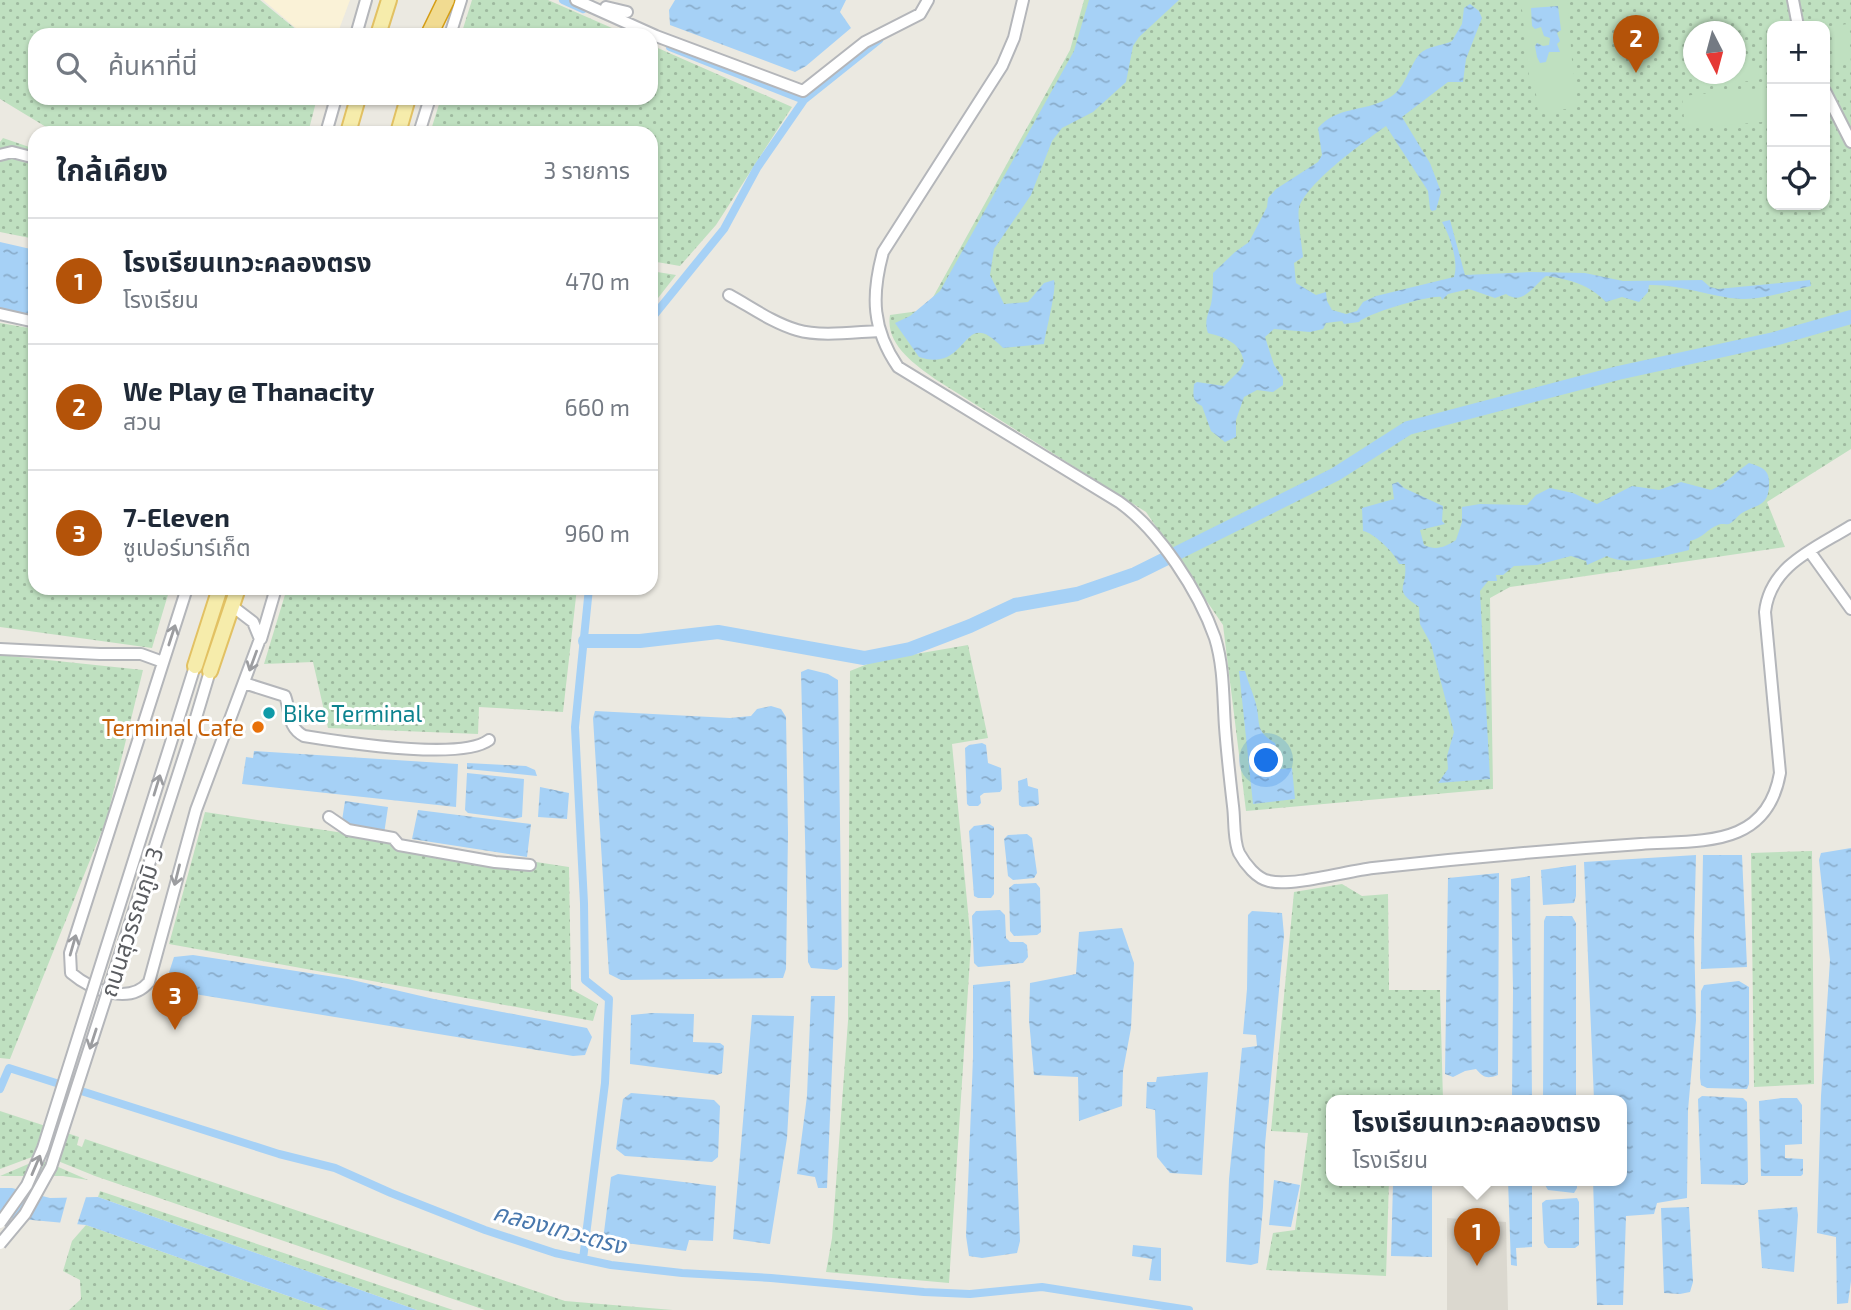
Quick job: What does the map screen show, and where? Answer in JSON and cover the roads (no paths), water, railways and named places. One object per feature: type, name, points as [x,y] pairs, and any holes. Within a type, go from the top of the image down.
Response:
[{"type":"highway","points":[[432,28],[446,0]]},
{"type":"main road","points":[[380,28],[389,0]]},
{"type":"main road","points":[[430,28],[438,0]]},
{"type":"main road","points":[[350,126],[356,105]]},
{"type":"main road","points":[[400,126],[406,105]]},
{"type":"main road","name":"ถนนสุวรรณภูมิ 3","points":[[195,666],[218,595]]},
{"type":"main road","name":"ถนนสุวรรณภูมิ 3","points":[[210,671],[236,595]]},
{"type":"street","points":[[359,28],[366,0]]},
{"type":"street","points":[[452,28],[461,0]]},
{"type":"street","points":[[576,0],[638,28]]},
{"type":"street","points":[[590,0],[627,12]]},
{"type":"street","points":[[658,37],[803,91],[865,42],[920,14],[928,0]]},
{"type":"street","points":[[1023,0],[1014,38],[1002,66],[883,252],[875,281],[879,331],[884,347],[898,367],[1138,515],[1177,565],[1206,615],[1222,668],[1226,747],[1238,850],[1252,870],[1266,881],[1281,883],[1370,869],[1554,849],[1712,840],[1739,833],[1769,807],[1777,790],[1780,773],[1766,599],[1780,573],[1851,526]]},
{"type":"street","points":[[1793,0],[1797,21]]},
{"type":"street","points":[[1830,101],[1851,142]]},
{"type":"street","points":[[328,126],[334,105]]},
{"type":"street","points":[[421,126],[428,105]]},
{"type":"street","points":[[0,155],[12,152],[28,156]]},
{"type":"street","points":[[729,295],[797,330],[879,331]]},
{"type":"street","points":[[0,314],[28,320]]},
{"type":"street","points":[[1810,552],[1851,609]]},
{"type":"street","points":[[185,595],[69,962],[71,973],[85,985],[121,995],[144,988],[149,982],[189,833],[274,595]]},
{"type":"street","points":[[232,606],[253,622],[260,639]]},
{"type":"street","points":[[0,649],[141,654],[163,662]]},
{"type":"street","name":"ถนนสุวรรณภูมิ 3","points":[[0,1223],[27,1185],[43,1148],[195,666]]},
{"type":"street","name":"ถนนสุวรรณภูมิ 3","points":[[0,1244],[25,1214],[51,1167],[210,671]]},
{"type":"street","points":[[244,683],[285,696],[291,724],[296,732],[304,736],[439,750],[471,748],[489,740]]},
{"type":"street","points":[[329,817],[348,830],[393,838],[399,845],[495,862],[530,865]]},
{"type":"water","points":[[675,0],[846,0],[840,12],[851,28],[795,72],[670,25],[669,10]]},
{"type":"water","points":[[1089,0],[1179,0],[1139,37],[1133,46],[1126,82],[1093,112],[1062,128],[1052,141],[1031,195],[994,249],[990,275],[1004,304],[1028,302],[1044,283],[1054,280],[1053,301],[1044,344],[1003,348],[992,338],[977,333],[947,357],[933,360],[919,357],[895,323],[910,316],[940,291],[1074,51]]},
{"type":"water","points":[[1470,4],[1479,11],[1482,18],[1466,59],[1463,82],[1448,82],[1402,117],[1430,163],[1441,192],[1436,210],[1430,209],[1428,191],[1386,126],[1337,163],[1304,198],[1299,208],[1303,257],[1294,263],[1296,283],[1316,295],[1326,292],[1332,310],[1346,314],[1357,311],[1363,302],[1376,296],[1454,277],[1453,249],[1442,222],[1450,220],[1465,275],[1585,273],[1623,281],[1702,280],[1710,287],[1718,289],[1810,280],[1811,286],[1741,299],[1673,286],[1649,285],[1648,292],[1639,302],[1622,297],[1606,302],[1579,284],[1546,276],[1528,293],[1518,298],[1506,294],[1495,298],[1469,289],[1448,294],[1442,300],[1441,297],[1434,297],[1398,306],[1359,322],[1326,323],[1323,329],[1310,332],[1274,329],[1265,337],[1274,365],[1283,378],[1283,385],[1273,392],[1257,390],[1244,397],[1236,420],[1236,437],[1225,442],[1211,431],[1202,406],[1196,402],[1193,395],[1194,384],[1197,382],[1224,386],[1244,362],[1236,345],[1208,333],[1206,321],[1212,300],[1213,273],[1249,242],[1267,207],[1268,198],[1276,189],[1318,162],[1322,155],[1318,128],[1334,116],[1378,103],[1398,91],[1421,53],[1452,41],[1462,24],[1464,8]]},
{"type":"water","points":[[1558,6],[1561,30],[1557,33],[1560,41],[1557,44],[1560,52],[1549,52],[1546,62],[1540,63],[1535,46],[1537,43],[1549,45],[1550,38],[1544,36],[1541,27],[1535,29],[1532,26],[1531,8]]},
{"type":"water","points":[[0,242],[28,248],[28,315],[0,310]]},
{"type":"water","points":[[1749,463],[1761,467],[1768,475],[1767,497],[1731,523],[1718,525],[1690,541],[1689,550],[1636,560],[1607,556],[1587,565],[1586,561],[1571,556],[1537,565],[1514,566],[1503,575],[1496,575],[1497,581],[1488,581],[1480,591],[1490,779],[1438,783],[1448,769],[1447,756],[1454,732],[1431,644],[1420,624],[1419,607],[1403,592],[1405,564],[1399,564],[1384,544],[1363,531],[1362,508],[1394,499],[1392,484],[1398,482],[1404,488],[1443,506],[1442,521],[1445,524],[1420,530],[1424,545],[1436,548],[1456,540],[1462,522],[1462,507],[1480,504],[1527,505],[1536,495],[1550,488],[1573,493],[1597,504],[1632,486],[1659,490],[1681,482],[1711,490]]},
{"type":"water","points":[[808,669],[828,674],[838,680],[842,967],[837,970],[811,968],[808,962],[801,672]]},
{"type":"water","points":[[1239,671],[1245,671],[1261,730],[1275,743],[1280,769],[1292,768],[1295,799],[1253,804]]},
{"type":"water","points":[[771,706],[781,709],[786,717],[788,833],[786,969],[783,978],[621,980],[609,974],[593,718],[595,711],[730,718],[751,716],[757,709]]},
{"type":"water","points":[[982,743],[986,745],[988,763],[1001,768],[1002,789],[1000,792],[984,793],[980,796],[981,803],[978,806],[969,806],[965,748]]},
{"type":"water","points":[[254,751],[458,764],[456,807],[242,784],[246,757],[253,758]]},
{"type":"water","points":[[467,763],[526,766],[535,770],[537,776],[467,769]]},
{"type":"water","points":[[467,773],[524,779],[522,817],[514,819],[468,813],[465,810]]},
{"type":"water","points":[[1027,778],[1028,786],[1038,789],[1039,804],[1022,807],[1019,805],[1018,781]]},
{"type":"water","points":[[540,787],[569,793],[567,819],[538,817]]},
{"type":"water","points":[[345,801],[388,807],[384,834],[341,827]]},
{"type":"water","points":[[418,810],[531,824],[527,857],[412,839]]},
{"type":"water","points":[[989,824],[994,827],[994,894],[991,898],[978,898],[974,896],[969,831],[974,826]]},
{"type":"water","points":[[1027,834],[1032,838],[1037,873],[1034,878],[1013,880],[1008,876],[1004,839],[1008,835]]},
{"type":"water","points":[[1851,848],[1851,1281],[1848,1303],[1837,1304],[1836,1237],[1817,1233],[1821,1096],[1830,960],[1819,860],[1821,853]]},
{"type":"water","points":[[1696,855],[1696,1020],[1688,1110],[1687,1198],[1657,1203],[1654,1214],[1626,1216],[1623,1305],[1597,1305],[1593,1186],[1627,1186],[1627,1095],[1594,1095],[1584,862]]},
{"type":"water","points":[[1703,855],[1742,855],[1747,967],[1701,969]]},
{"type":"water","points":[[1576,865],[1574,903],[1543,905],[1541,870]]},
{"type":"water","points":[[1499,873],[1498,1075],[1486,1077],[1476,1069],[1453,1077],[1445,1074],[1448,878]]},
{"type":"water","points":[[1530,876],[1532,1095],[1512,1095],[1511,879]]},
{"type":"water","points":[[1036,883],[1040,888],[1041,932],[1037,935],[1014,936],[1010,931],[1009,888],[1014,884]]},
{"type":"water","points":[[1000,910],[1005,915],[1006,938],[1010,942],[1023,942],[1027,945],[1028,957],[1023,963],[978,967],[974,963],[972,916],[976,911]]},
{"type":"water","points":[[1252,911],[1282,913],[1284,935],[1265,1145],[1258,1263],[1251,1265],[1226,1262],[1229,1179],[1242,1048],[1257,1046],[1256,1035],[1243,1034],[1247,989],[1248,915]]},
{"type":"water","points":[[1546,916],[1572,916],[1576,923],[1576,1095],[1543,1095]]},
{"type":"water","points":[[1122,928],[1134,963],[1131,1028],[1123,1071],[1122,1106],[1079,1121],[1078,1077],[1034,1075],[1029,1020],[1030,983],[1076,974],[1079,932]]},
{"type":"water","points":[[193,955],[348,979],[434,999],[587,1028],[592,1037],[585,1055],[573,1056],[170,990],[165,985],[174,957]]},
{"type":"water","points":[[1010,981],[1020,1241],[1017,1253],[982,1258],[969,1256],[966,1236],[973,985]]},
{"type":"water","points":[[1739,981],[1749,987],[1749,1084],[1747,1089],[1707,1088],[1701,1085],[1700,1078],[1701,991],[1704,985]]},
{"type":"water","points":[[811,996],[835,996],[827,1188],[818,1188],[815,1177],[797,1174],[807,1096]]},
{"type":"water","points":[[694,1014],[693,1042],[720,1043],[724,1046],[722,1073],[717,1075],[630,1064],[631,1015]]},
{"type":"water","points":[[752,1015],[794,1016],[787,1138],[770,1244],[733,1239]]},
{"type":"water","points":[[1208,1072],[1202,1175],[1170,1173],[1157,1157],[1155,1110],[1146,1108],[1147,1082],[1156,1082],[1157,1077]]},
{"type":"water","points":[[631,1093],[714,1100],[720,1106],[718,1157],[712,1162],[625,1156],[616,1149],[623,1099]]},
{"type":"water","points":[[1702,1096],[1743,1098],[1747,1102],[1748,1182],[1744,1185],[1701,1184],[1698,1099]]},
{"type":"water","points":[[1797,1098],[1802,1105],[1802,1144],[1785,1145],[1785,1158],[1803,1159],[1803,1174],[1761,1176],[1759,1101]]},
{"type":"water","points":[[618,1174],[716,1186],[713,1241],[689,1240],[686,1251],[603,1240],[611,1177]]},
{"type":"water","points":[[1274,1180],[1300,1185],[1291,1227],[1269,1225]]},
{"type":"water","points":[[1393,1186],[1432,1186],[1432,1257],[1391,1256]]},
{"type":"water","points":[[1508,1186],[1532,1186],[1532,1247],[1516,1248],[1517,1266],[1511,1265]]},
{"type":"water","points":[[1546,1186],[1577,1186],[1574,1193],[1548,1190]]},
{"type":"water","points":[[0,1188],[12,1188],[50,1198],[98,1197],[417,1310],[328,1310],[86,1225],[0,1217]]},
{"type":"water","points":[[1577,1198],[1579,1245],[1575,1248],[1548,1248],[1544,1243],[1542,1203],[1546,1200]]},
{"type":"water","points":[[1689,1207],[1693,1282],[1690,1292],[1664,1293],[1661,1208]]},
{"type":"water","points":[[1797,1207],[1794,1272],[1762,1268],[1758,1210]]},
{"type":"water","points":[[1133,1245],[1161,1248],[1161,1281],[1149,1280],[1152,1259],[1132,1256]]},
{"type":"waterway","points":[[563,0],[583,9]]},
{"type":"waterway","points":[[658,310],[724,229],[757,168],[804,100],[879,40]]},
{"type":"waterway","points":[[670,47],[804,100]]},
{"type":"waterway","points":[[585,641],[640,641],[718,632],[864,658],[910,649],[1015,605],[1077,594],[1135,574],[1336,474],[1408,428],[1618,373],[1774,339],[1851,317]]},
{"type":"waterway","points":[[583,1259],[605,1083],[609,999],[585,980],[575,727],[588,595]]},
{"type":"waterway","name":"คลองเทวะตรง","points":[[0,1089],[9,1068],[279,1154],[335,1168],[485,1230],[555,1253],[611,1265],[924,1292],[970,1294],[1042,1287],[1189,1310]]},
{"type":"place","name":"We Play @ Thanacity","points":[[1636,73]]},
{"type":"place","name":"Bike Terminal","points":[[269,713]]},
{"type":"place","name":"Terminal Cafe","points":[[258,727]]},
{"type":"place","name":"7-Eleven","points":[[175,1030]]},
{"type":"place","name":"โรงเรียนเทวะคลองตรง","points":[[1477,1266]]}]
